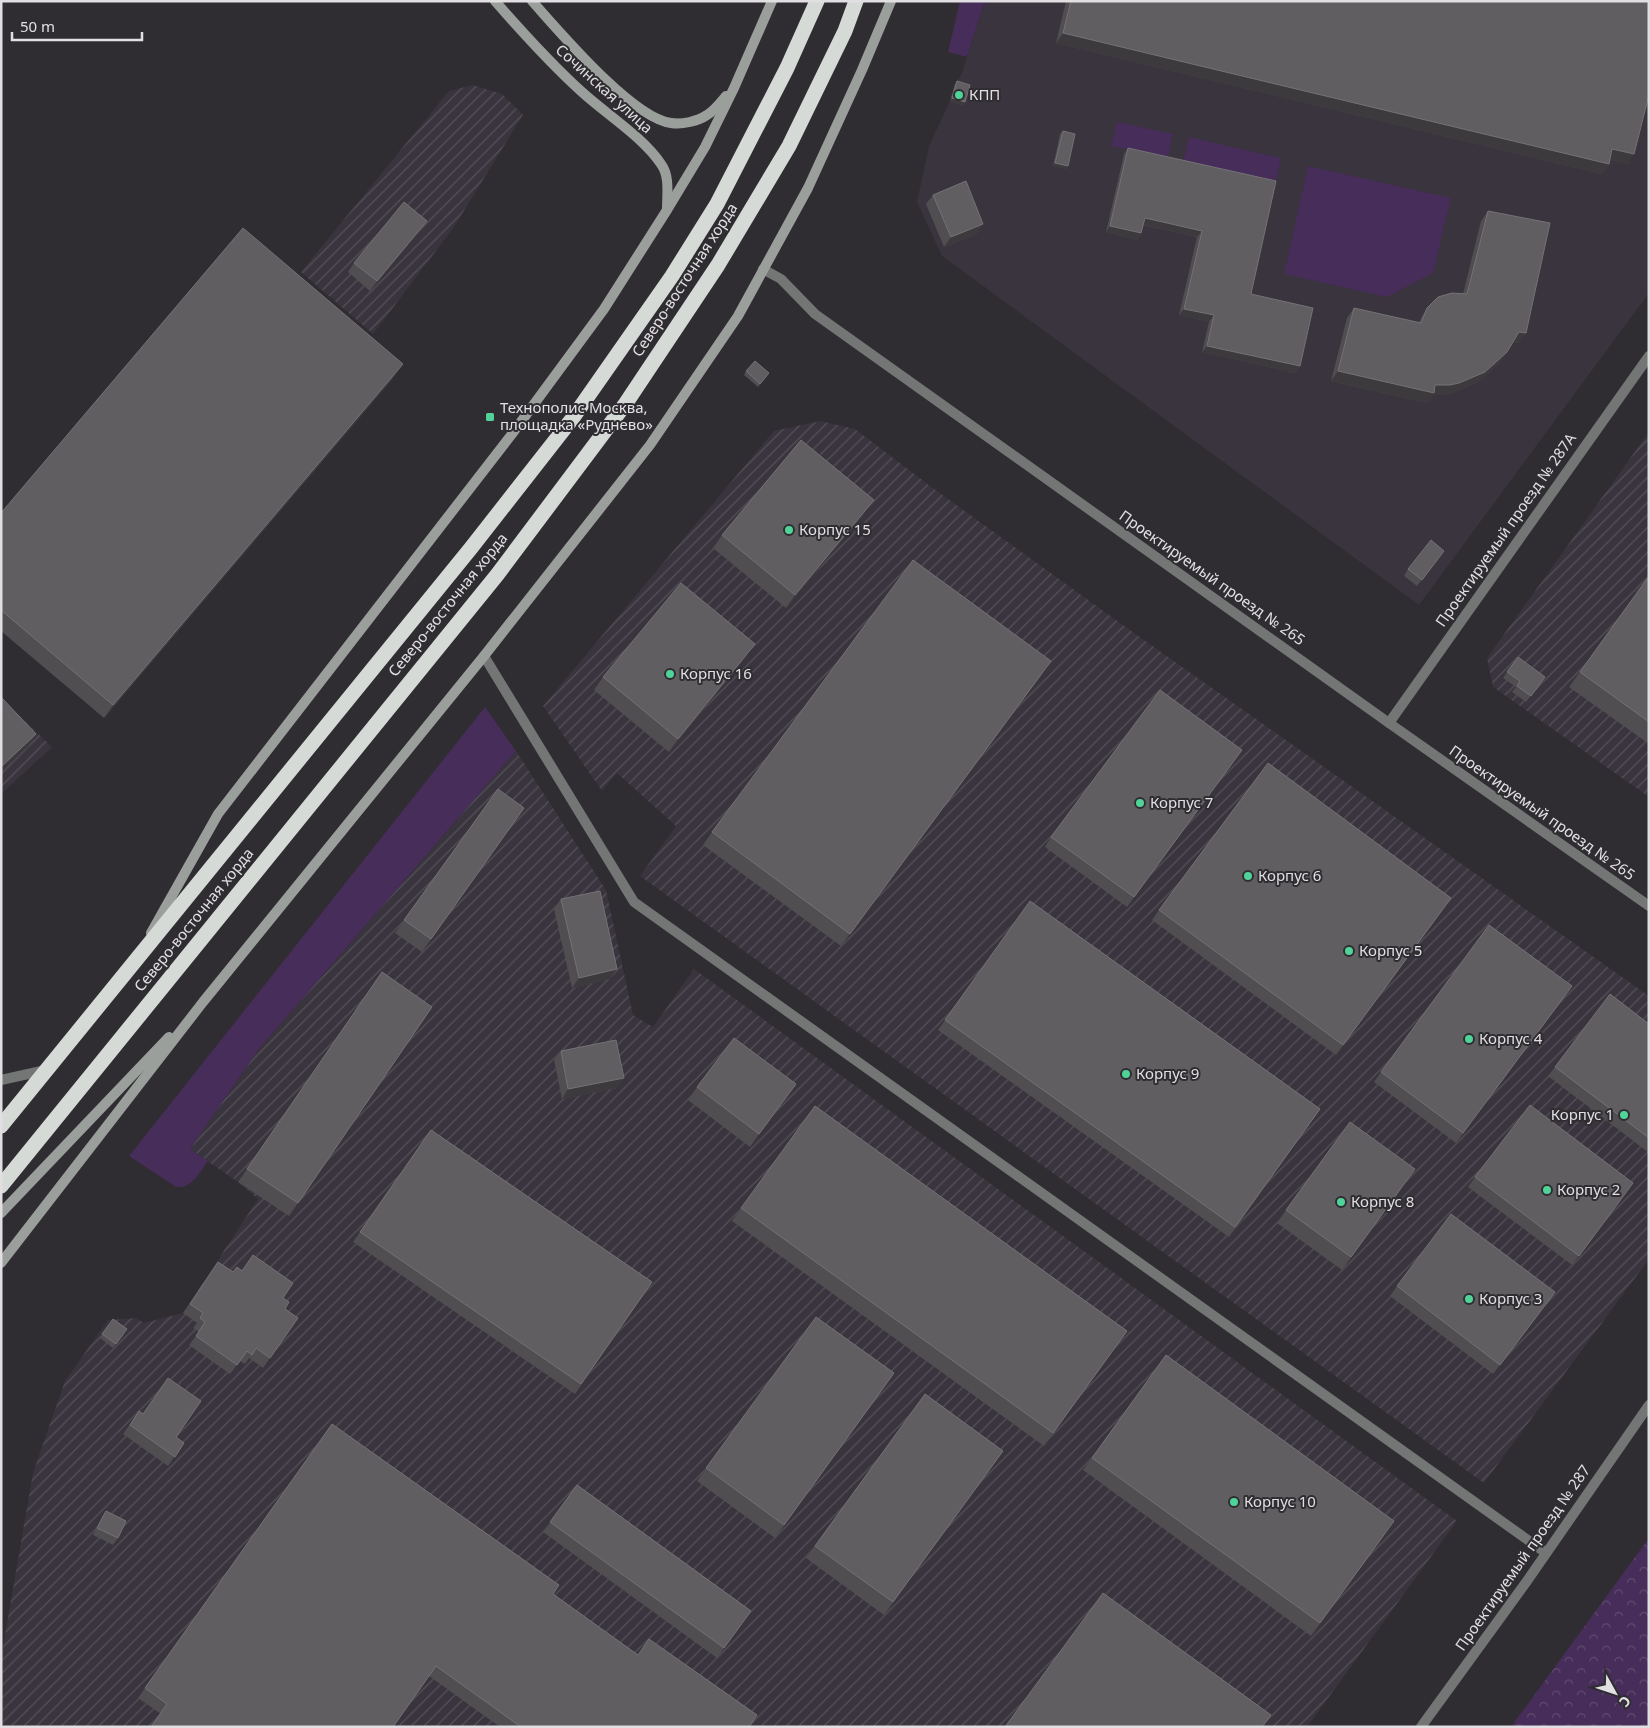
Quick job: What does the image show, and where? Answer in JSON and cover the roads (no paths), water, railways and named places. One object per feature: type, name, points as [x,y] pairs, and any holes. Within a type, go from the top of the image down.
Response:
[{"type":"highway","name":"Северо-восточная хорда","points":[[1,1126],[465,556],[572,419],[672,276],[717,204],[787,68],[817,1]]},
{"type":"highway","name":"Северо-восточная хорда","points":[[1,1186],[497,575],[626,403],[718,265],[789,146],[845,31],[856,1]]},
{"type":"street","name":"Сочинская улица","points":[[495,1],[549,61],[583,93],[644,144],[662,165],[667,180],[667,210]]},
{"type":"street","name":"Сочинская улица","points":[[532,1],[572,45],[622,95],[653,118],[671,124],[688,122],[708,115],[734,88]]},
{"type":"street","points":[[138,956],[218,814],[512,434],[604,309],[705,147],[734,88],[772,1]]},
{"type":"street","points":[[1,1262],[203,1002],[484,656],[650,445],[738,316],[808,188],[862,70],[890,1]]},
{"type":"street","name":"Проектируемый проезд № 265","points":[[763,269],[781,279],[815,314],[1649,906]]},
{"type":"street","name":"Проектируемый проезд № 287А","points":[[1389,723],[1649,356]]},
{"type":"street","points":[[484,656],[634,902],[1546,1553]]},
{"type":"street","points":[[1,1214],[203,1002]]},
{"type":"street","points":[[1,1080],[47,1070]]},
{"type":"street","name":"Проектируемый проезд № 287","points":[[1421,1727],[1649,1405]]},
{"type":"place","name":"КПП","points":[[959,95]]},
{"type":"place","name":"Технополис Москва, площадка «Руднево»","points":[[490,417]]},
{"type":"place","name":"Корпус 15","points":[[789,530]]},
{"type":"place","name":"Корпус 16","points":[[670,674]]},
{"type":"place","name":"Корпус 7","points":[[1140,803]]},
{"type":"place","name":"Корпус 6","points":[[1248,876]]},
{"type":"place","name":"Корпус 5","points":[[1349,951]]},
{"type":"place","name":"Корпус 4","points":[[1469,1039]]},
{"type":"place","name":"Корпус 9","points":[[1126,1074]]},
{"type":"place","name":"Корпус 1","points":[[1624,1115]]},
{"type":"place","name":"Корпус 2","points":[[1547,1190]]},
{"type":"place","name":"Корпус 8","points":[[1341,1202]]},
{"type":"place","name":"Корпус 3","points":[[1469,1299]]},
{"type":"place","name":"Корпус 10","points":[[1234,1502]]}]
